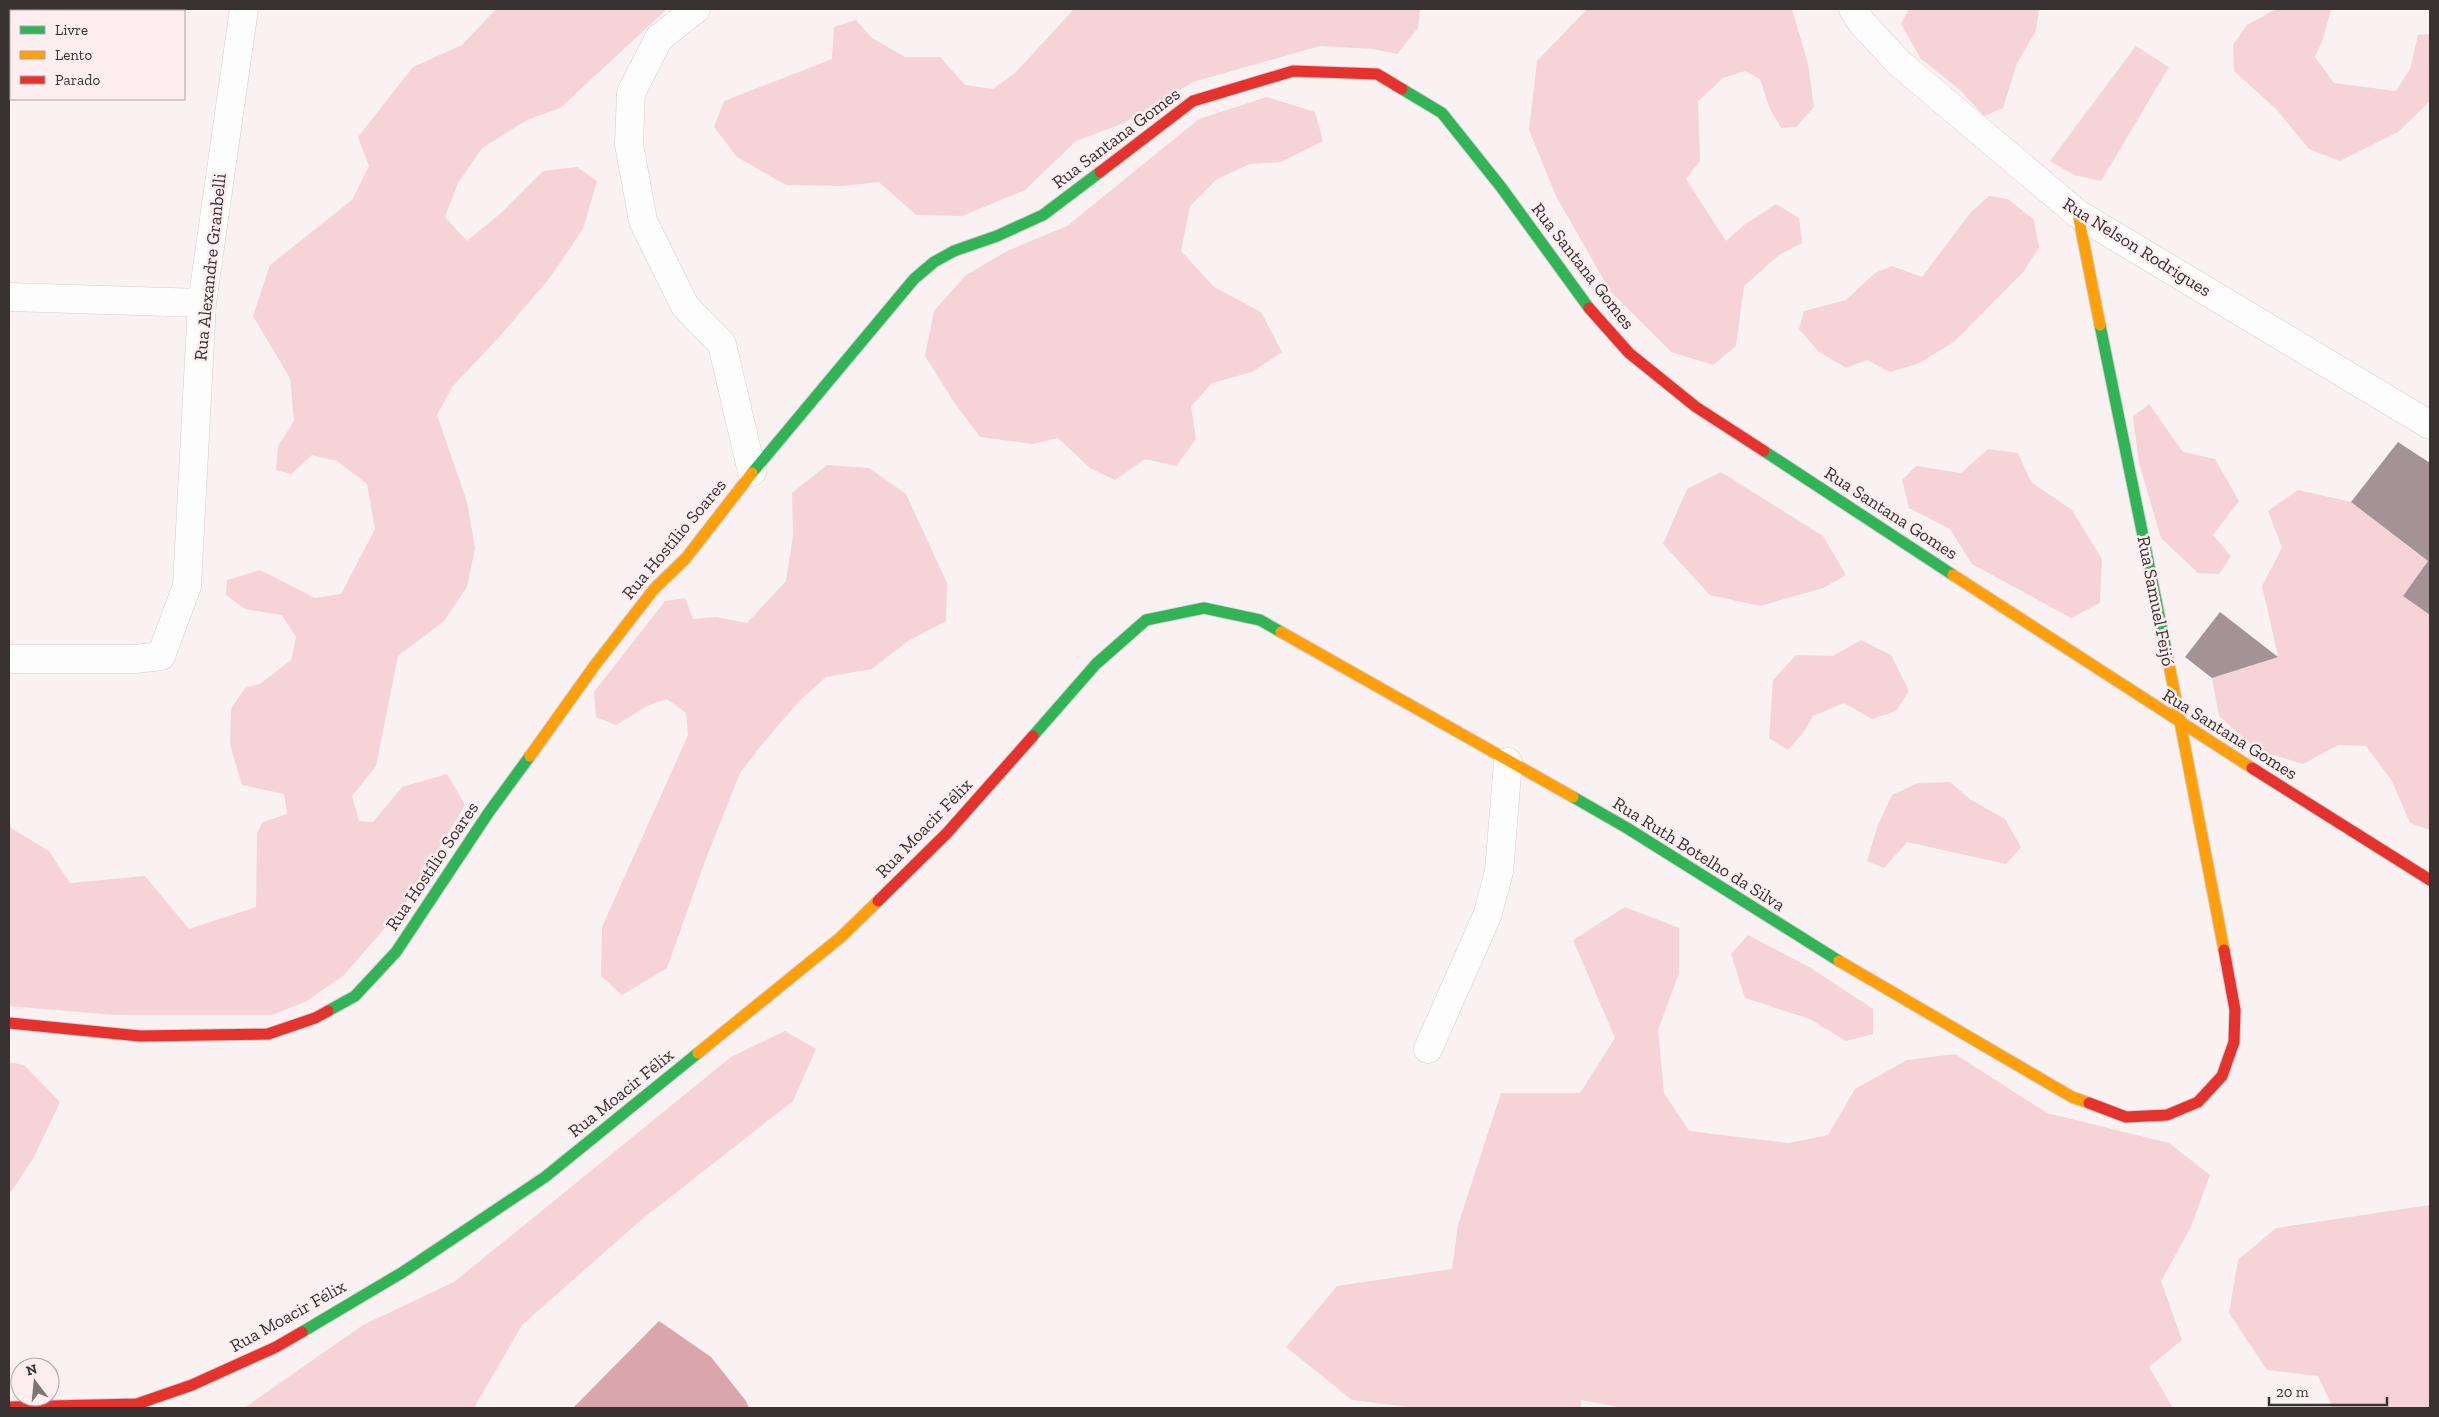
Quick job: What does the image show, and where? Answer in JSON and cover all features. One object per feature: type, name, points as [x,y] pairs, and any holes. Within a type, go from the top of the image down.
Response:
[{"type":"street","name":"Rua Alexandre Granbelli","points":[[9,659],[135,659],[162,656],[187,586],[202,302],[244,9]]},
{"type":"street","points":[[696,9],[659,38],[631,92],[629,144],[643,221],[685,306],[722,344],[752,472]]},
{"type":"street","name":"Rua Nelson Rodrigues","points":[[1853,9],[1861,22],[1899,63],[2078,214],[2430,425]]},
{"type":"street","name":"Rua Santana Gomes","points":[[752,472],[914,279],[934,262],[954,250],[997,236],[1043,215],[1193,100],[1293,71],[1376,74],[1442,113],[1501,188],[1587,305],[1629,353],[1696,407],[2181,724],[2430,880]]},
{"type":"street","name":"Rua Samuel Feijó","points":[[2078,214],[2181,724],[2235,1010],[2234,1042],[2222,1076]]},
{"type":"street","points":[[9,297],[202,302]]},
{"type":"street","name":"Rua Hostílio Soares","points":[[9,1023],[140,1036],[268,1034],[315,1018],[355,996],[396,952],[489,812],[595,665],[654,590],[686,558],[752,472]]},
{"type":"street","name":"Rua Ruth Botelho da Silva","points":[[1146,620],[1204,608],[1260,620],[1627,828],[1817,948],[2072,1097],[2126,1117],[2167,1115],[2198,1102],[2222,1076]]},
{"type":"street","name":"Rua Moacir Félix","points":[[9,1406],[136,1406],[192,1385],[276,1347],[403,1272],[545,1177],[841,937],[948,833],[1096,664],[1146,620]]},
{"type":"street","points":[[1428,1049],[1487,916],[1499,872],[1508,762]]},
{"type":"shaded area","points":[[496,9],[667,9],[560,108],[527,120],[482,148],[458,183],[445,217],[467,241],[501,213],[543,171],[577,167],[597,181],[583,229],[548,280],[500,336],[452,387],[437,415],[467,502],[475,548],[467,587],[444,621],[398,656],[376,766],[352,796],[359,821],[373,822],[402,787],[447,774],[465,805],[404,906],[343,976],[305,1002],[272,1015],[115,1015],[9,1006],[9,818],[11,828],[49,851],[70,883],[145,876],[189,929],[256,907],[257,833],[263,822],[287,814],[284,794],[242,785],[230,745],[231,709],[245,688],[260,684],[291,660],[296,637],[282,615],[245,609],[226,595],[227,580],[260,570],[315,598],[341,594],[375,529],[367,484],[337,461],[312,455],[291,474],[276,470],[278,446],[294,421],[290,378],[253,316],[270,265],[352,200],[369,166],[358,137],[413,67],[462,45]]},
{"type":"shaded area","points":[[1074,9],[1420,9],[1418,28],[1397,54],[1373,49],[1320,46],[1193,82],[1124,123],[1076,141],[1025,190],[962,216],[916,215],[879,182],[842,186],[786,185],[737,157],[714,127],[724,101],[832,59],[834,27],[856,20],[872,38],[905,57],[940,57],[965,85],[993,89],[1015,73]]},
{"type":"shaded area","points":[[1587,9],[1792,9],[1808,64],[1814,107],[1796,127],[1781,128],[1769,107],[1760,79],[1745,71],[1723,78],[1698,101],[1700,161],[1686,179],[1726,241],[1744,225],[1776,204],[1799,218],[1802,243],[1779,255],[1744,286],[1736,346],[1713,365],[1671,352],[1610,291],[1556,196],[1529,130],[1537,61]]},
{"type":"shaded area","points":[[1909,9],[2039,9],[2036,31],[2017,63],[2003,108],[1984,116],[1960,90],[1921,59],[1901,24]]},
{"type":"shaded area","points":[[2276,9],[2331,9],[2323,39],[2315,57],[2334,83],[2396,91],[2410,69],[2418,35],[2430,34],[2430,101],[2398,132],[2340,161],[2309,149],[2277,110],[2234,71],[2233,45],[2247,25]]},
{"type":"shaded area","points":[[2136,46],[2169,67],[2101,181],[2074,175],[2050,161]]},
{"type":"shaded area","points":[[1267,97],[1315,112],[1323,141],[1281,162],[1250,164],[1217,179],[1190,206],[1181,251],[1214,287],[1261,312],[1282,352],[1252,372],[1212,383],[1191,406],[1196,439],[1176,466],[1145,459],[1115,480],[1090,468],[1058,438],[1032,444],[980,437],[954,402],[925,356],[934,311],[966,275],[1007,251],[1067,226],[1199,119]]},
{"type":"shaded area","points":[[1989,196],[2008,199],[2034,220],[2039,247],[2024,271],[1955,341],[1920,363],[1890,372],[1867,360],[1846,368],[1819,352],[1799,329],[1804,311],[1846,300],[1875,273],[1892,266],[1922,277],[1971,212]]},
{"type":"shaded area","points":[[2149,404],[2183,452],[2215,459],[2239,501],[2213,535],[2231,556],[2219,574],[2198,573],[2161,538],[2139,463],[2133,417]]},
{"type":"shaded area","points":[[1988,449],[2018,453],[2031,482],[2072,510],[2102,559],[2100,603],[2071,618],[1972,564],[1950,529],[1909,508],[1902,480],[1916,466],[1961,473]]},
{"type":"shaded area","points":[[827,465],[869,468],[906,494],[947,583],[946,621],[908,641],[872,669],[826,677],[799,701],[740,773],[705,861],[667,968],[622,995],[601,976],[602,927],[688,735],[686,713],[667,699],[647,706],[616,725],[596,717],[594,692],[665,601],[685,598],[693,619],[716,617],[747,623],[786,581],[793,535],[792,493]]},
{"type":"shaded area","points":[[1721,472],[1823,536],[1846,575],[1823,588],[1760,606],[1710,595],[1663,544],[1687,489]]},
{"type":"shaded area","points":[[2298,490],[2351,502],[2428,561],[2403,596],[2430,615],[2430,830],[2410,823],[2392,781],[2366,746],[2338,745],[2303,764],[2257,750],[2219,716],[2212,678],[2278,656],[2262,586],[2282,548],[2268,511]]},
{"type":"shaded area","points":[[1861,640],[1891,655],[1909,691],[1896,711],[1872,719],[1844,703],[1813,716],[1803,733],[1788,750],[1769,738],[1773,680],[1796,655],[1833,656]]},
{"type":"shaded area","points":[[1950,782],[1971,800],[2005,819],[2021,847],[2006,864],[1907,842],[1884,868],[1867,861],[1878,825],[1892,795],[1918,783]]},
{"type":"shaded area","points":[[1625,907],[1679,928],[1679,973],[1658,1030],[1664,1093],[1689,1131],[1789,1143],[1828,1135],[1855,1089],[1907,1060],[1955,1054],[2047,1113],[2169,1143],[2210,1175],[2190,1229],[2161,1281],[2182,1340],[2149,1367],[2173,1408],[1624,1408],[1581,1400],[1581,1408],[1417,1408],[1352,1400],[1286,1347],[1337,1286],[1452,1269],[1458,1225],[1501,1093],[1580,1093],[1615,1038],[1573,940]]},
{"type":"shaded area","points":[[1748,935],[1811,968],[1873,1009],[1873,1034],[1846,1041],[1810,1019],[1745,998],[1731,954]]},
{"type":"shaded area","points":[[785,1031],[816,1049],[793,1101],[641,1220],[522,1325],[474,1408],[244,1408],[363,1325],[454,1282],[731,1057]]},
{"type":"shaded area","points":[[9,1062],[24,1065],[60,1102],[34,1157],[9,1195]]},
{"type":"shaded area","points":[[2430,1205],[2430,1408],[2333,1408],[2318,1376],[2267,1370],[2229,1313],[2238,1260],[2276,1228]]},
{"type":"shaded area","points":[[659,1321],[711,1357],[746,1401],[749,1408],[573,1408]]},
{"type":"building","points":[[2398,442],[2430,463],[2430,615],[2403,596],[2428,561],[2351,502]]},
{"type":"building","points":[[2220,612],[2278,657],[2212,678],[2185,657]]},
{"type":"traffic: fast","points":[[1402,89],[1442,113],[1501,187],[1589,308]]},
{"type":"traffic: fast","points":[[752,473],[914,279],[934,262],[954,251],[997,236],[1043,215],[1100,172]]},
{"type":"traffic: fast","points":[[2100,325],[2167,654]]},
{"type":"traffic: fast","points":[[1764,451],[1953,575]]},
{"type":"traffic: fast","points":[[1033,736],[1096,664],[1146,620],[1204,608],[1260,620],[1281,632]]},
{"type":"traffic: fast","points":[[328,1011],[355,996],[396,952],[489,812],[530,756]]},
{"type":"traffic: fast","points":[[1573,797],[1627,828],[1839,961]]},
{"type":"traffic: fast","points":[[302,1332],[403,1272],[545,1177],[698,1053]]},
{"type":"traffic: slow","points":[[2078,214],[2100,325]]},
{"type":"traffic: slow","points":[[530,756],[595,665],[654,589],[686,558],[752,473]]},
{"type":"traffic: slow","points":[[1953,575],[2252,768]]},
{"type":"traffic: slow","points":[[1281,632],[1573,797]]},
{"type":"traffic: slow","points":[[2167,654],[2224,950]]},
{"type":"traffic: slow","points":[[698,1053],[841,937],[878,901]]},
{"type":"traffic: slow","points":[[1839,961],[2072,1097],[2089,1103]]},
{"type":"traffic: jam","points":[[1100,172],[1193,101],[1293,71],[1377,74],[1402,89]]},
{"type":"traffic: jam","points":[[1589,308],[1629,353],[1696,407],[1764,451]]},
{"type":"traffic: jam","points":[[878,901],[947,833],[1033,736]]},
{"type":"traffic: jam","points":[[2252,768],[2430,880]]},
{"type":"traffic: jam","points":[[2089,1103],[2126,1117],[2167,1115],[2198,1102],[2222,1076],[2234,1042],[2235,1010],[2224,950]]},
{"type":"traffic: jam","points":[[9,1023],[140,1036],[268,1034],[315,1018],[328,1011]]},
{"type":"traffic: jam","points":[[9,1407],[137,1404],[192,1385],[276,1347],[302,1332]]}]
